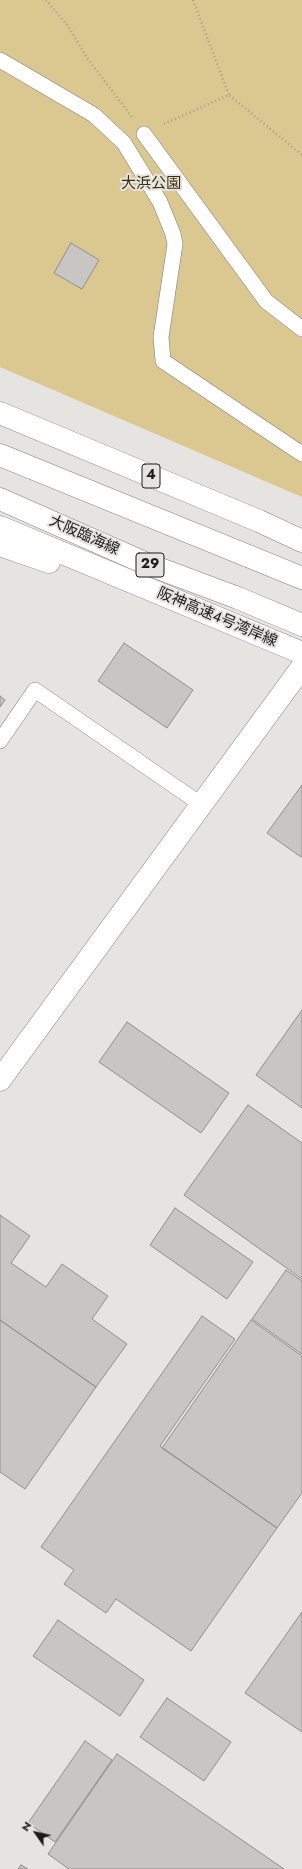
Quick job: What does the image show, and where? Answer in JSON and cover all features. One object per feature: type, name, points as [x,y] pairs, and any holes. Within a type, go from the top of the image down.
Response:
[{"type":"main road","points":[[0,400],[116,461]]},
{"type":"main road","name":"4","points":[[0,413],[260,521],[302,541]]},
{"type":"main road","points":[[0,455],[302,578]]},
{"type":"main road","name":"大阪臨海線","points":[[0,499],[147,564],[302,625]]},
{"type":"main road","name":"阪神高速4号湾岸線","points":[[0,527],[302,654]]},
{"type":"main road","points":[[0,545],[236,626]]},
{"type":"main road","points":[[0,1080],[302,666]]},
{"type":"lane","points":[[0,60],[94,115],[124,143],[160,202],[173,234],[175,244],[161,337],[163,361],[302,454]]},
{"type":"lane","points":[[144,134],[266,301],[302,329]]},
{"type":"lane","points":[[0,741],[35,690],[202,805]]},
{"type":"path","points":[[46,0],[68,26],[87,58],[144,134],[229,95]]},
{"type":"path","points":[[193,0],[229,95],[302,155]]},
{"type":"green space","name":"大浜公園","points":[[0,0],[302,0],[302,497],[0,367]]},
{"type":"building","points":[[71,243],[99,260],[82,289],[54,273]]},
{"type":"building","points":[[124,643],[193,690],[167,728],[98,681]]},
{"type":"building","points":[[0,696],[5,700],[0,707]]},
{"type":"building","points":[[302,785],[302,855],[301,857],[267,833]]},
{"type":"building","points":[[302,1010],[302,1108],[256,1075]]},
{"type":"building","points":[[127,1022],[229,1093],[201,1133],[99,1062]]},
{"type":"building","points":[[248,1105],[302,1143],[302,1279],[184,1195]]},
{"type":"building","points":[[175,1208],[253,1262],[227,1299],[150,1245]]},
{"type":"building","points":[[0,1215],[30,1236],[11,1263],[46,1287],[62,1264],[108,1296],[92,1319],[127,1344],[96,1387],[0,1320]]},
{"type":"building","points":[[286,1270],[302,1281],[302,1354],[252,1319]]},
{"type":"building","points":[[202,1316],[235,1339],[160,1446],[277,1528],[191,1651],[116,1599],[106,1613],[64,1584],[74,1570],[41,1547]]},
{"type":"building","points":[[0,1320],[96,1387],[25,1489],[0,1472]]},
{"type":"building","points":[[251,1320],[302,1356],[302,1493],[277,1528],[162,1448]]},
{"type":"building","points":[[302,1612],[302,1732],[245,1693]]},
{"type":"building","points":[[58,1620],[144,1680],[120,1716],[33,1656]]},
{"type":"building","points":[[167,1698],[231,1742],[204,1781],[140,1737]]},
{"type":"building","points":[[85,1741],[112,1760],[55,1842],[28,1823]]},
{"type":"building","points":[[117,1754],[284,1869],[69,1869],[48,1854]]},
{"type":"building","points":[[21,1865],[28,1869],[18,1869]]}]
